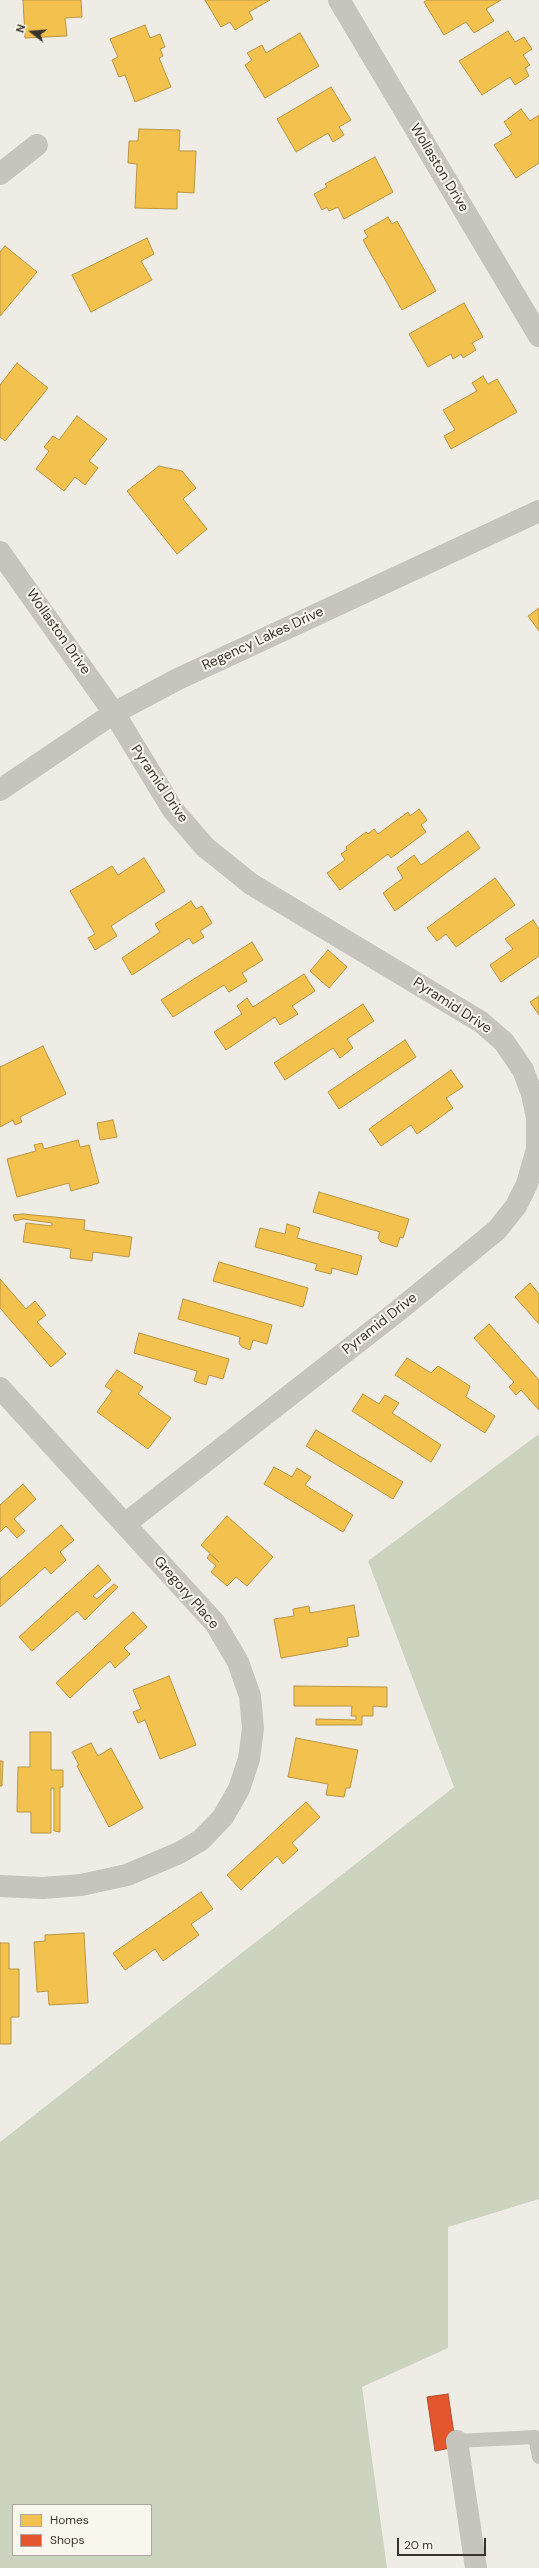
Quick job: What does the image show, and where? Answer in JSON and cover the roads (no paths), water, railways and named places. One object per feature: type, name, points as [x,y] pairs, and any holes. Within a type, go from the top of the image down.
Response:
[{"type":"street","name":"Wollaston Drive","points":[[339,0],[539,336]]},
{"type":"street","points":[[0,174],[37,145]]},
{"type":"street","name":"Regency Lakes Drive","points":[[0,790],[114,714],[178,679],[539,511]]},
{"type":"street","name":"Wollaston Drive","points":[[0,552],[114,714]]},
{"type":"street","name":"Pyramid Drive","points":[[114,714],[173,810],[205,847],[251,884],[481,1022],[504,1042],[523,1070],[532,1094],[537,1118],[537,1149],[527,1184],[516,1206],[497,1230],[399,1310],[125,1524]]},
{"type":"street","name":"Gregory Place","points":[[0,1388],[215,1624],[238,1662],[250,1696],[253,1728],[249,1759],[241,1782],[223,1817],[200,1840],[179,1853],[127,1875],[81,1885],[43,1888],[0,1886]]},
{"type":"street","points":[[457,2441],[476,2568]]},
{"type":"lane","points":[[457,2441],[537,2438],[539,2457]]}]
